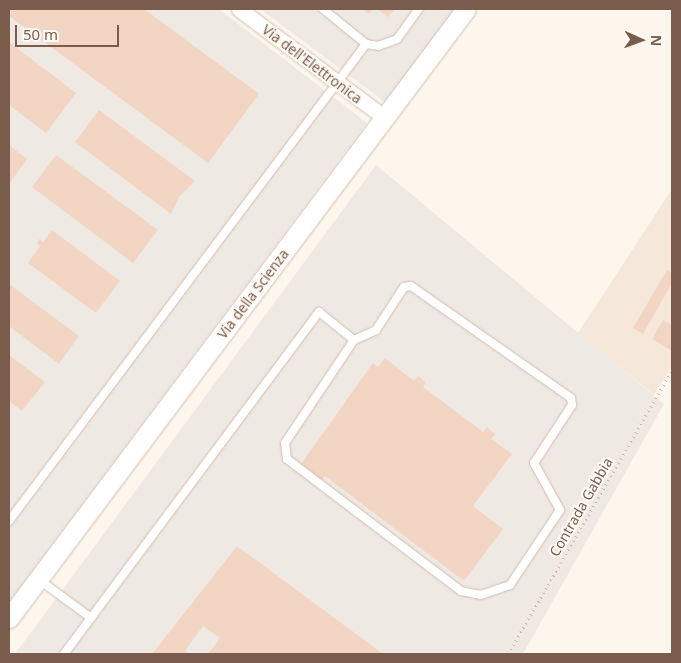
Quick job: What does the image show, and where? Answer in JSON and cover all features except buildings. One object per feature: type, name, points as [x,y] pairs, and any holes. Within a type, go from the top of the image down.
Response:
[{"type":"street","name":"Via dell'Elettronica","points":[[239,9],[385,118]]},
{"type":"street","name":"Via della Scienza","points":[[9,618],[466,9]]},
{"type":"lane","points":[[323,9],[366,44],[378,46],[397,39],[419,9]]},
{"type":"lane","points":[[9,521],[366,44]]},
{"type":"lane","points":[[410,286],[571,398],[572,405],[534,463],[560,510],[510,585],[481,596],[461,591],[288,459],[284,443],[354,340],[376,330],[404,287],[410,286]]},
{"type":"lane","points":[[64,654],[319,312],[354,340]]},
{"type":"lane","points":[[38,579],[91,618]]},
{"type":"path","name":"Contrada Gabbia","points":[[508,654],[672,370]]},
{"type":"shaded area","points":[[9,9],[219,9],[367,123],[9,602]]},
{"type":"shaded area","points":[[260,9],[457,9],[389,105]]},
{"type":"shaded area","points":[[376,165],[664,404],[523,654],[15,654]]},
{"type":"shaded area","points":[[672,189],[672,366],[654,395],[578,333]]}]
